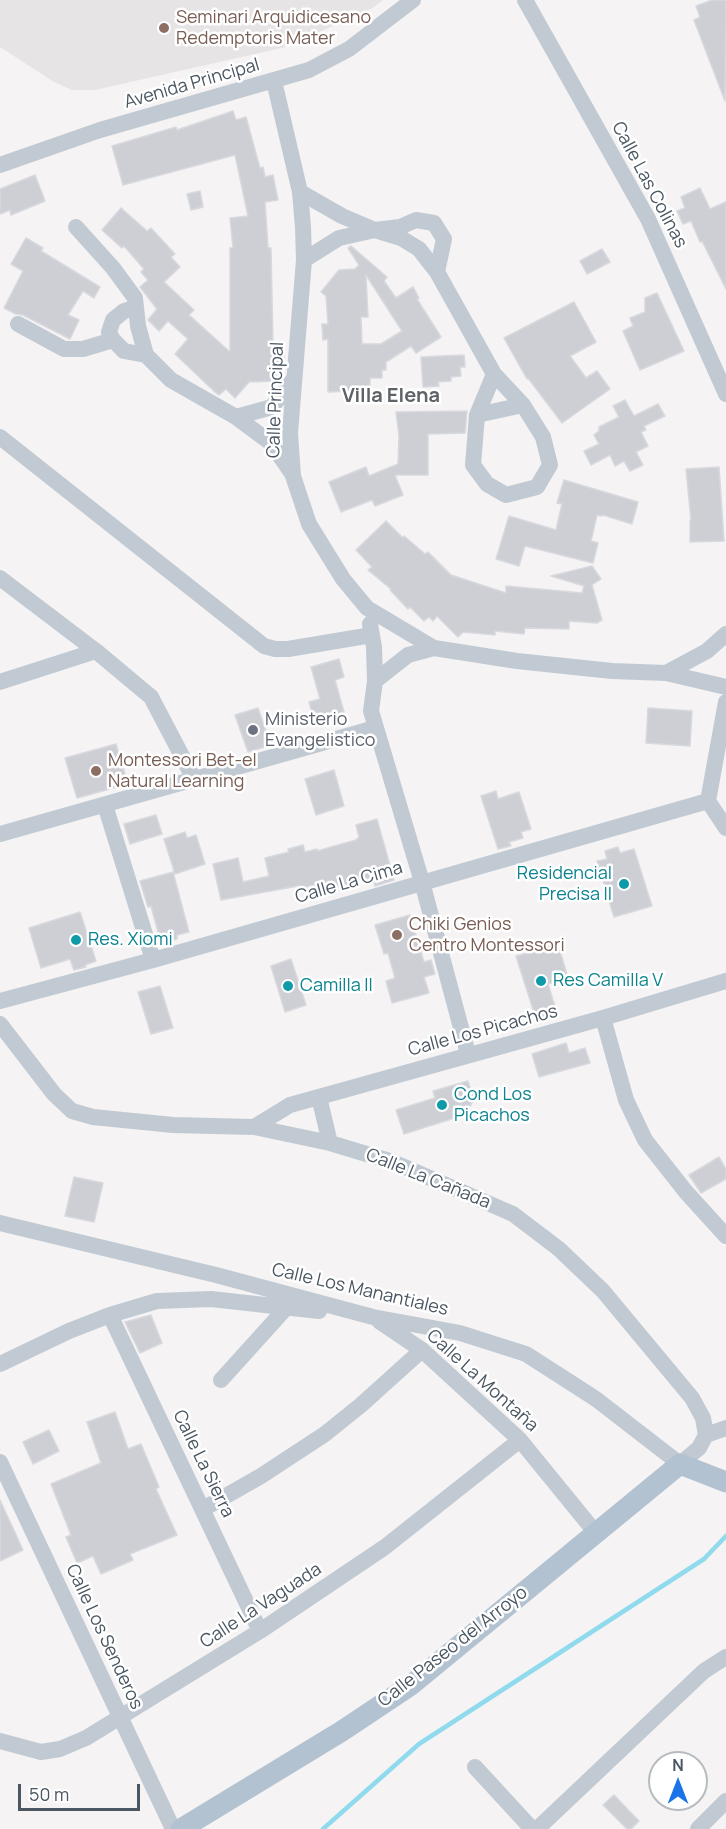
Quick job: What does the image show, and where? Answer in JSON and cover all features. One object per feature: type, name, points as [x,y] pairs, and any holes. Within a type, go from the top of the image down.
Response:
[{"type":"main road","points":[[680,1464],[726,1482]]},
{"type":"main road","name":"Calle Paseo del Arroyo","points":[[181,1829],[342,1731],[411,1685],[680,1464]]},
{"type":"street","name":"Avenida Principal","points":[[0,165],[100,130],[309,70],[349,49],[413,0]]},
{"type":"street","name":"Calle Las Colinas","points":[[525,0],[648,219],[726,394]]},
{"type":"street","name":"Calle Principal","points":[[274,81],[300,192],[304,260],[290,433],[293,476],[309,524],[343,579],[367,608],[434,648],[517,661],[612,671],[666,673],[726,687]]},
{"type":"street","points":[[300,192],[342,216],[401,238],[419,249],[437,272],[494,374],[523,405],[543,437],[550,465],[537,487],[506,495],[487,484],[473,465],[477,414],[494,374]]},
{"type":"street","points":[[304,260],[339,238],[400,227],[416,220],[434,224],[444,239],[437,272]]},
{"type":"street","points":[[76,227],[114,268],[135,298],[146,355],[171,380],[236,417],[271,443],[293,476]]},
{"type":"street","points":[[136,308],[124,311],[113,320],[109,332],[113,340],[124,351],[146,355]]},
{"type":"street","points":[[18,324],[64,349],[83,349],[113,340]]},
{"type":"street","points":[[236,417],[272,407],[294,380]]},
{"type":"street","points":[[477,414],[523,405]]},
{"type":"street","points":[[0,437],[264,646],[275,650],[288,649],[372,635]]},
{"type":"street","points":[[0,578],[96,651],[151,697],[194,779]]},
{"type":"street","points":[[367,608],[372,635],[375,681],[371,711],[422,882],[468,1054]]},
{"type":"street","points":[[666,673],[707,651],[726,634]]},
{"type":"street","points":[[375,681],[408,655],[434,648]]},
{"type":"street","points":[[0,682],[96,651]]},
{"type":"street","points":[[726,702],[708,801],[726,828]]},
{"type":"street","points":[[0,834],[375,728]]},
{"type":"street","name":"Calle La Cima","points":[[0,1001],[153,960],[708,801]]},
{"type":"street","points":[[105,805],[153,960]]},
{"type":"street","name":"Calle Los Picachos","points":[[254,1128],[290,1105],[603,1018],[726,981]]},
{"type":"street","points":[[603,1018],[627,1100],[645,1140],[686,1192],[726,1236]]},
{"type":"street","name":"Calle La Cañada","points":[[0,1024],[54,1094],[72,1111],[93,1117],[173,1125],[254,1128],[330,1143],[393,1162],[513,1214],[559,1249],[603,1291],[692,1398],[703,1418],[706,1435]]},
{"type":"street","points":[[319,1097],[330,1143]]},
{"type":"street","name":"Calle Los Manantiales","points":[[0,1223],[216,1275],[373,1317],[460,1333],[526,1354],[596,1399],[680,1464]]},
{"type":"street","name":"Calle La Montaña","points":[[0,1364],[69,1331],[110,1315],[157,1301],[211,1299],[373,1317],[422,1350],[520,1440],[595,1532]]},
{"type":"street","points":[[222,1380],[287,1307]]},
{"type":"street","name":"Calle La Sierra","points":[[110,1315],[260,1631]]},
{"type":"street","points":[[203,1509],[261,1476],[325,1434],[422,1350]]},
{"type":"street","points":[[680,1464],[699,1448],[706,1435],[726,1428]]},
{"type":"street","name":"Calle La Vaguada","points":[[0,1740],[41,1752],[60,1749],[86,1738],[260,1631],[385,1547],[520,1440]]},
{"type":"street","name":"Calle Los Senderos","points":[[0,1462],[173,1829]]},
{"type":"street","points":[[475,1767],[534,1829],[704,1671],[726,1657]]},
{"type":"street","points":[[698,1829],[726,1801]]},
{"type":"shaded area","name":"Seminari Arquidicesano Redemptoris Mater","points":[[0,0],[383,0],[371,9],[286,47],[95,90],[72,90],[54,82],[0,47]]},
{"type":"building","points":[[712,0],[726,0],[725,101],[694,20],[700,17],[696,6]]},
{"type":"building","points":[[233,111],[236,120],[246,117],[260,168],[263,167],[265,177],[273,175],[278,200],[265,202],[268,248],[271,248],[273,346],[284,346],[284,367],[276,367],[276,381],[249,382],[235,398],[226,389],[219,395],[216,393],[175,354],[188,339],[168,321],[159,331],[148,320],[157,309],[140,287],[148,280],[141,272],[144,269],[124,246],[122,248],[102,230],[121,208],[147,231],[151,228],[175,254],[171,257],[180,267],[164,282],[194,310],[189,315],[230,352],[230,248],[233,248],[230,218],[248,216],[235,155],[123,185],[112,146],[176,127],[177,130]]},
{"type":"building","points":[[35,175],[45,201],[11,215],[10,210],[0,214],[0,189]]},
{"type":"building","points":[[700,188],[710,209],[726,202],[726,289],[691,221],[683,224],[677,211],[685,208],[681,197]]},
{"type":"building","points":[[200,191],[203,207],[191,210],[187,194]]},
{"type":"building","points":[[26,238],[43,248],[41,251],[100,287],[94,298],[83,291],[68,315],[79,320],[70,339],[4,308],[23,271],[11,264]]},
{"type":"building","points":[[351,246],[387,277],[384,281],[396,298],[413,287],[419,298],[417,299],[441,337],[416,353],[411,346],[386,362],[386,370],[382,370],[382,378],[370,378],[370,390],[328,392],[328,339],[323,340],[322,324],[328,324],[326,296],[321,292],[339,270],[355,269],[359,265],[348,248]],"holes":[[[366,275],[402,331],[381,344],[362,344],[361,317],[368,317]]]},
{"type":"building","points":[[602,249],[610,262],[587,274],[580,261]]},
{"type":"building","points":[[657,293],[684,351],[640,370],[623,331],[633,326],[630,318],[645,312],[645,298]]},
{"type":"building","points":[[574,302],[596,342],[570,356],[586,378],[597,371],[610,389],[562,423],[527,379],[504,338]]},
{"type":"building","points":[[464,355],[465,367],[460,367],[461,376],[451,377],[451,381],[438,382],[439,386],[423,387],[421,357]]},
{"type":"building","points":[[625,400],[634,416],[658,404],[665,416],[644,426],[646,430],[641,432],[648,446],[636,452],[643,465],[630,471],[624,461],[615,466],[610,455],[591,465],[584,451],[599,444],[594,435],[599,431],[599,427],[619,417],[613,406]]},
{"type":"building","points":[[467,411],[465,433],[428,434],[428,475],[395,475],[403,495],[375,506],[372,500],[341,512],[329,482],[366,467],[369,476],[398,464],[399,436],[396,412]]},
{"type":"building","points":[[719,467],[724,541],[690,542],[691,520],[686,469]]},
{"type":"building","points":[[564,480],[638,502],[632,524],[597,515],[591,541],[598,543],[593,563],[525,546],[519,566],[496,559],[509,516],[556,530],[562,504],[557,503]]},
{"type":"building","points":[[386,521],[403,538],[404,536],[425,554],[428,552],[451,575],[506,593],[506,586],[582,593],[584,586],[551,576],[592,566],[601,579],[592,585],[602,620],[597,623],[569,621],[569,629],[525,628],[524,634],[495,631],[495,635],[463,632],[458,637],[437,616],[433,621],[429,617],[424,621],[410,607],[408,609],[391,589],[368,570],[372,567],[356,550]]},
{"type":"building","points":[[339,659],[344,677],[335,680],[344,712],[314,720],[309,702],[320,699],[311,667]]},
{"type":"building","name":"Ministerio Evangelistico","points":[[258,708],[271,745],[248,752],[235,715]]},
{"type":"building","points":[[648,708],[692,711],[690,746],[646,743]]},
{"type":"building","name":"Montessori Bet-el Natural Learning","points":[[116,744],[128,784],[77,798],[65,758]]},
{"type":"building","points":[[334,770],[344,806],[316,815],[305,779]]},
{"type":"building","points":[[496,791],[498,799],[519,792],[531,829],[521,832],[523,838],[509,842],[511,846],[498,849],[481,796]]},
{"type":"building","points":[[156,815],[162,834],[130,844],[124,824]]},
{"type":"building","points":[[377,819],[394,880],[375,886],[372,878],[332,888],[330,881],[299,889],[298,886],[221,900],[213,864],[238,858],[243,882],[269,876],[265,858],[289,852],[288,849],[303,845],[305,852],[317,849],[317,851],[356,840],[359,837],[356,825]]},
{"type":"building","points":[[185,832],[187,838],[196,835],[205,864],[175,874],[164,839]]},
{"type":"building","name":"Residencial Precisa II","points":[[618,847],[620,853],[634,849],[652,906],[614,917],[597,861],[607,859],[605,851]]},
{"type":"building","points":[[173,872],[189,932],[177,935],[177,939],[161,943],[151,906],[148,907],[140,881]]},
{"type":"building","points":[[80,912],[96,961],[74,970],[70,959],[41,968],[29,928]]},
{"type":"building","points":[[410,915],[424,962],[431,960],[435,974],[424,977],[429,993],[392,1003],[386,981],[395,978],[388,953],[384,954],[375,925]]},
{"type":"building","name":"Res Camilla V","points":[[558,944],[568,978],[548,984],[558,1016],[537,1022],[516,956]]},
{"type":"building","name":"Camilla II","points":[[291,959],[306,1005],[285,1012],[271,966]]},
{"type":"building","points":[[160,986],[173,1028],[151,1034],[138,992]]},
{"type":"building","points":[[566,1043],[569,1053],[585,1048],[590,1063],[539,1077],[532,1054]]},
{"type":"building","name":"Cond Los Picachos","points":[[468,1081],[474,1100],[464,1115],[404,1134],[396,1110],[435,1098],[433,1091]]},
{"type":"building","points":[[719,1157],[726,1169],[726,1179],[701,1193],[689,1175]]},
{"type":"building","points":[[74,1177],[103,1183],[94,1222],[65,1216]]},
{"type":"building","points":[[151,1315],[162,1343],[140,1353],[125,1322]]},
{"type":"building","points":[[115,1412],[128,1449],[141,1444],[159,1487],[156,1489],[177,1535],[130,1554],[133,1560],[101,1574],[93,1556],[77,1563],[66,1537],[71,1535],[51,1484],[101,1463],[87,1422]]},
{"type":"building","points":[[49,1430],[59,1451],[33,1464],[23,1442]]},
{"type":"building","points":[[0,1500],[23,1550],[0,1561]]},
{"type":"building","points":[[614,1795],[639,1821],[631,1829],[627,1829],[603,1805]]},
{"type":"waterway","points":[[323,1829],[419,1744],[704,1559],[726,1536]]},
{"type":"place","name":"Seminari Arquidicesano Redemptoris Mater","points":[[164,28]]},
{"type":"place","name":"Ministerio Evangelistico","points":[[253,730]]},
{"type":"place","name":"Montessori Bet-el Natural Learning","points":[[96,771]]},
{"type":"place","name":"Residencial Precisa II","points":[[624,884]]},
{"type":"place","name":"Chiki Genios Centro Montessori","points":[[397,935]]},
{"type":"place","name":"Res. Xiomi","points":[[76,940]]},
{"type":"place","name":"Res Camilla V","points":[[541,981]]},
{"type":"place","name":"Camilla II","points":[[288,986]]},
{"type":"place","name":"Cond Los Picachos","points":[[442,1105]]},
{"type":"district","name":"Villa Elena","points":[[391,396]]}]
